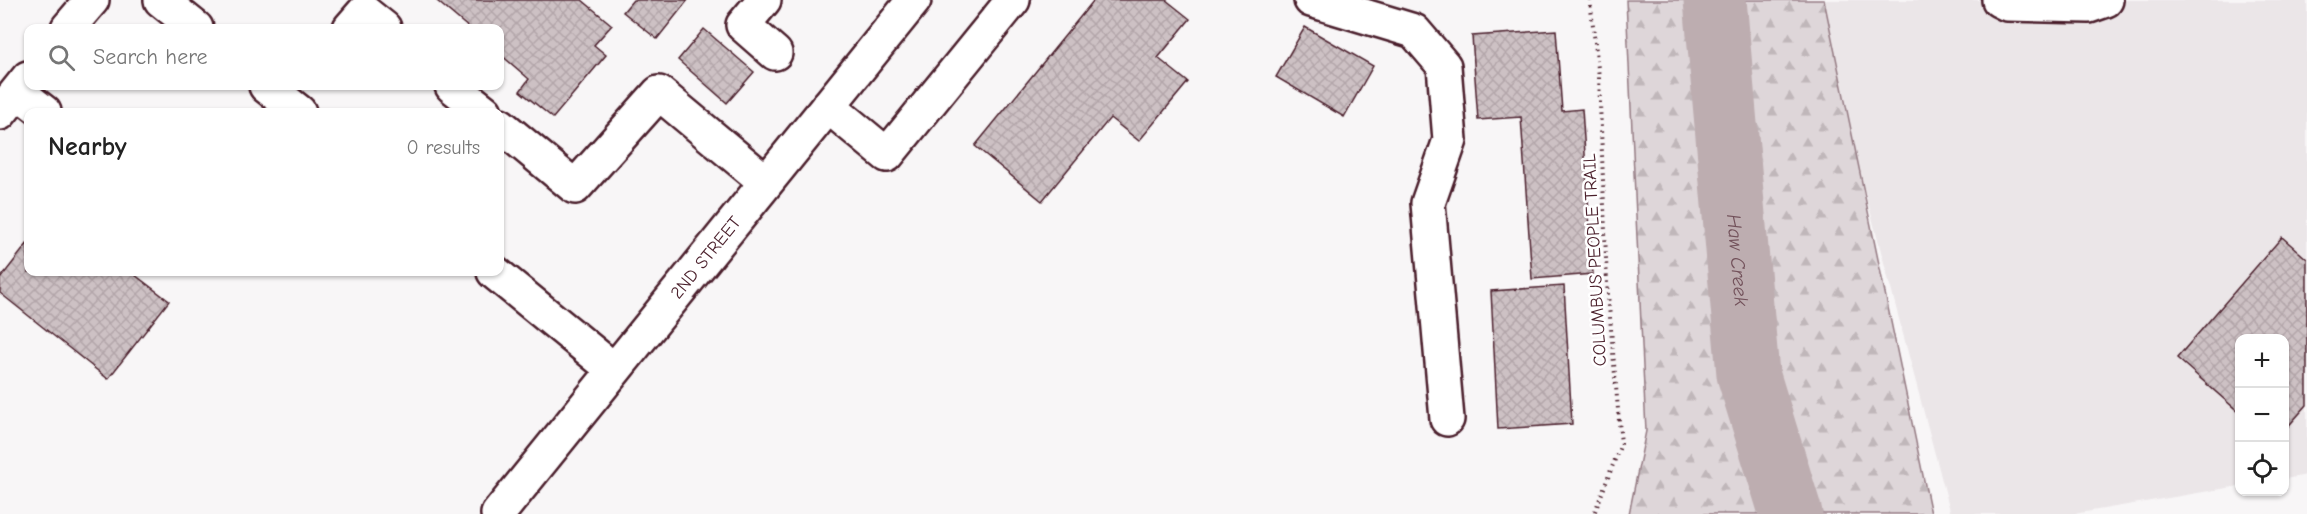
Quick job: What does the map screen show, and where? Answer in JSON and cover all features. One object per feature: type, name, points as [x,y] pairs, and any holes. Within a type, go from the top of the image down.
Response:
[{"type":"main road","points":[[72,24],[92,0]]},
{"type":"main road","points":[[161,0],[191,24]]},
{"type":"main road","points":[[764,0],[743,25],[775,53]]},
{"type":"main road","name":"2ND STREET","points":[[498,514],[914,0]]},
{"type":"main road","points":[[828,106],[888,156],[1013,0]]},
{"type":"main road","points":[[1311,0],[1414,31],[1444,66],[1450,140],[1428,203],[1448,419]]},
{"type":"main road","points":[[1999,0],[2007,4],[2089,6],[2106,0]]},
{"type":"main road","points":[[354,24],[364,12],[379,24]]},
{"type":"main road","points":[[457,90],[480,108]]},
{"type":"main road","points":[[504,128],[575,187],[659,93],[766,182]]},
{"type":"main road","points":[[15,94],[38,108]]},
{"type":"main road","points":[[499,276],[614,370]]},
{"type":"path","name":"COLUMBUS PEOPLE TRAIL","points":[[1590,0],[1599,77],[1607,283],[1621,444],[1594,514]]},
{"type":"shaded area","points":[[1814,0],[2307,0],[2307,475],[2289,478],[2289,334],[2235,334],[2235,487],[2074,514],[1951,514]]},
{"type":"green space","points":[[1626,0],[1824,0],[1931,514],[1629,514],[1646,431]]},
{"type":"building","points":[[582,0],[612,25],[594,45],[606,55],[553,118],[520,91],[529,79],[504,57],[504,24],[464,24],[437,1]]},
{"type":"building","points":[[633,0],[688,0],[657,39],[623,12]]},
{"type":"building","points":[[1094,0],[1166,0],[1190,19],[1158,58],[1188,82],[1139,141],[1110,118],[1042,201],[975,146]]},
{"type":"building","points":[[1305,27],[1373,66],[1344,117],[1276,77]]},
{"type":"building","points":[[704,29],[754,72],[727,103],[678,60]]},
{"type":"building","points":[[1556,30],[1562,111],[1582,109],[1593,274],[1532,279],[1521,117],[1478,120],[1472,36]]},
{"type":"building","points":[[2282,237],[2307,259],[2307,405],[2289,425],[2289,334],[2235,334],[2235,409],[2177,358]]},
{"type":"building","points":[[24,248],[24,276],[136,276],[169,301],[108,379],[0,293],[0,279]]},
{"type":"building","points":[[1564,286],[1572,424],[1498,429],[1491,291]]},
{"type":"waterway","name":"Haw Creek","points":[[1715,0],[1748,374],[1791,514]]}]
